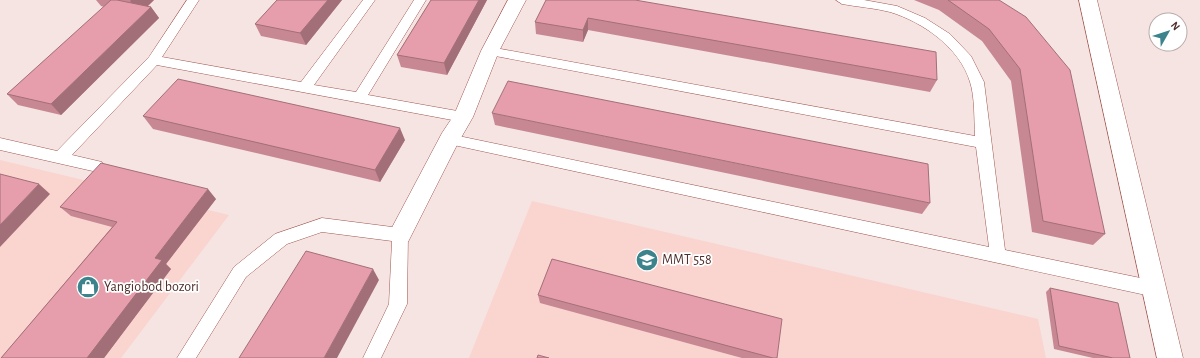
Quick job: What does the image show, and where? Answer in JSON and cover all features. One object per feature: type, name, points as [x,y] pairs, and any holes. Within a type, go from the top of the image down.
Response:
[{"type":"street","points":[[400,235],[449,140],[463,117],[490,50],[517,0]]},
{"type":"street","points":[[1088,0],[1170,358]]},
{"type":"lane","points":[[60,158],[154,60],[193,0]]},
{"type":"lane","points":[[304,88],[369,0]]},
{"type":"lane","points":[[359,98],[420,0]]},
{"type":"lane","points":[[842,0],[892,9],[907,14],[933,28],[956,48],[973,70],[977,82],[983,143],[998,256]]},
{"type":"lane","points":[[490,50],[983,143]]},
{"type":"lane","points":[[154,60],[463,117]]},
{"type":"lane","points":[[449,140],[1155,289]]},
{"type":"lane","points":[[0,144],[97,166]]},
{"type":"lane","points":[[186,358],[240,272],[281,238],[322,225],[400,235],[398,304],[372,358]]},
{"type":"shaded area","name":"Yangiobod bozori","points":[[0,160],[229,215],[121,358],[0,358]]},
{"type":"shaded area","name":"MMT 558","points":[[532,201],[1038,319],[1046,358],[469,358]]},
{"type":"building","points":[[111,0],[151,7],[51,104],[7,94]]},
{"type":"building","points":[[277,0],[328,0],[300,33],[255,24]]},
{"type":"building","points":[[431,0],[479,0],[444,63],[397,55]]},
{"type":"building","points":[[546,0],[635,0],[936,52],[937,80],[588,18],[583,30],[535,22]]},
{"type":"building","points":[[948,0],[999,0],[1026,17],[1070,70],[1105,234],[1043,221],[1020,69],[989,29]]},
{"type":"building","points":[[178,79],[400,128],[375,170],[143,116]]},
{"type":"building","points":[[508,81],[928,164],[930,203],[492,113]]},
{"type":"building","points":[[101,163],[208,189],[155,258],[162,260],[87,358],[1,358],[117,222],[60,207]]},
{"type":"building","points":[[0,174],[39,184],[0,225]]},
{"type":"building","points":[[306,251],[373,269],[324,358],[239,358]]},
{"type":"building","points":[[552,259],[782,319],[777,358],[538,295]]},
{"type":"building","points":[[1050,288],[1118,303],[1130,358],[1113,358],[1059,346]]},
{"type":"building","points":[[538,355],[549,358],[537,358]]},
{"type":"place","name":"MMT 558","points":[[647,260]]},
{"type":"place","name":"Yangiobod bozori","points":[[88,287]]}]
